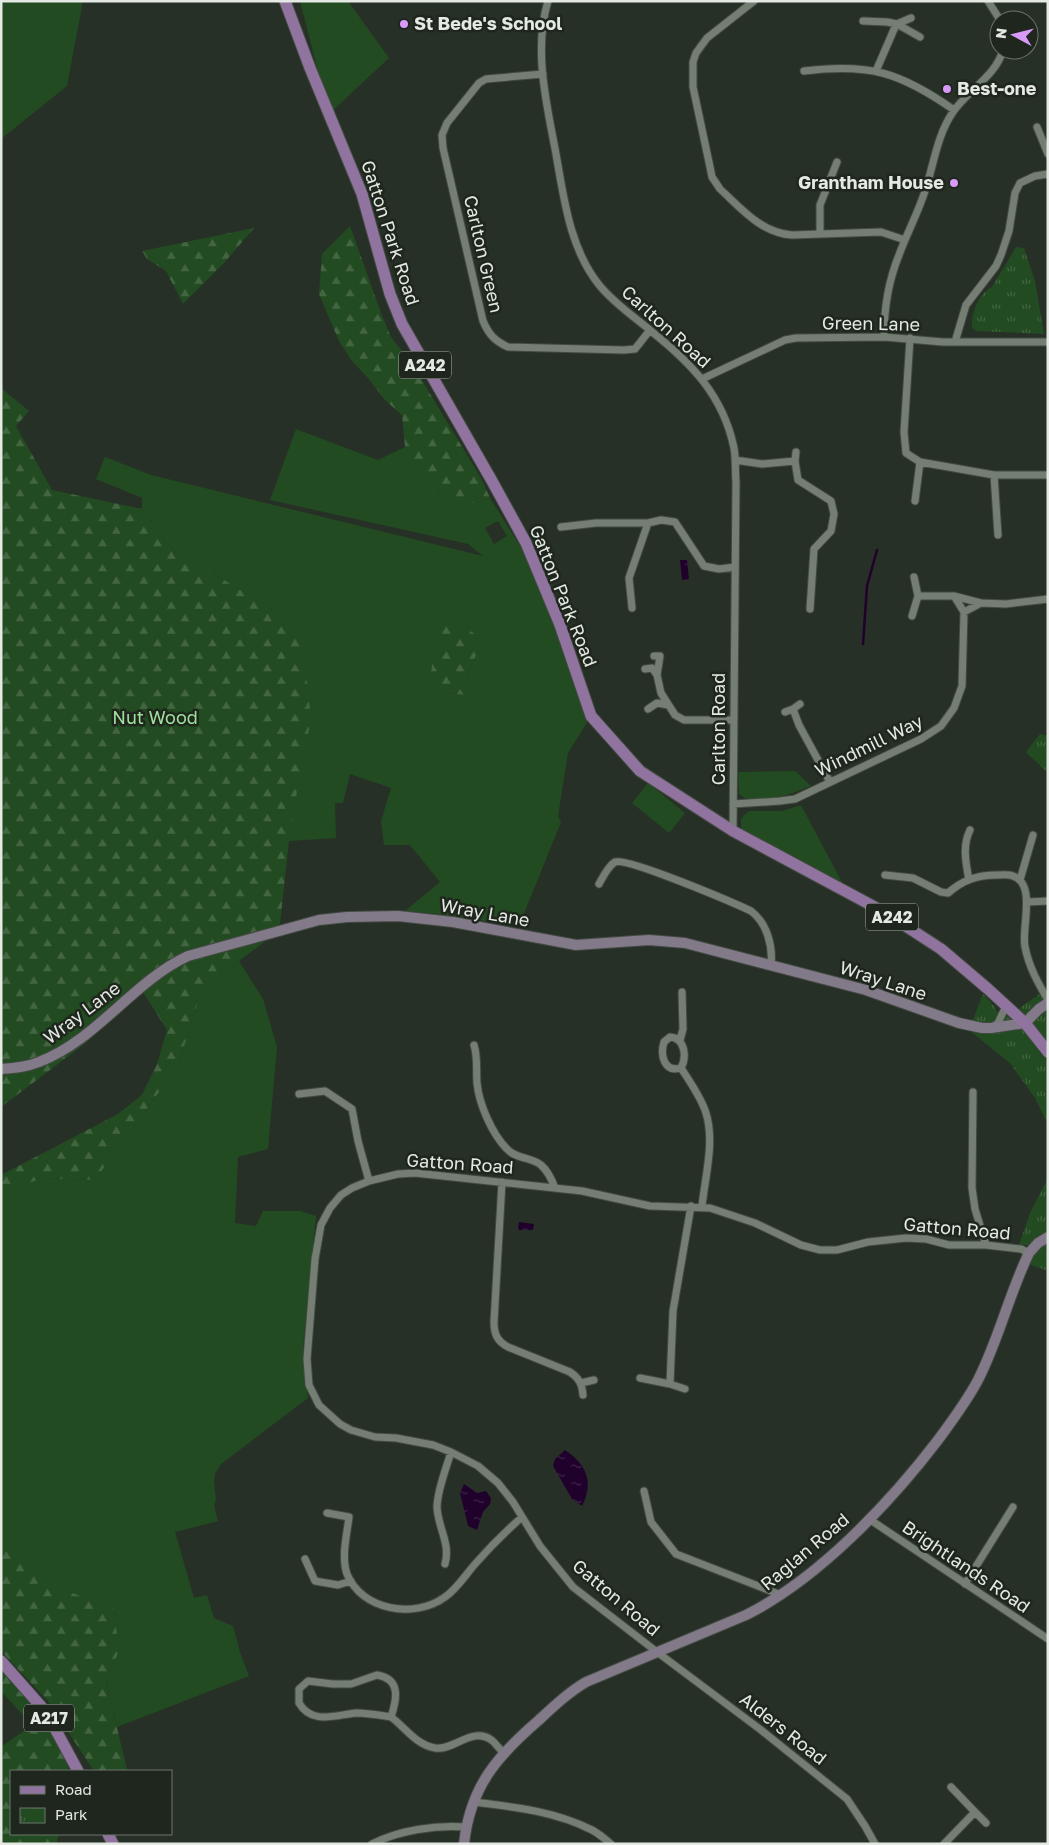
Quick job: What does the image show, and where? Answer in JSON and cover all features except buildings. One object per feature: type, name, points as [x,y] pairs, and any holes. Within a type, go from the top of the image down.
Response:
[{"type":"main road","name":"Gatton Park Road","points":[[285,1],[310,68],[362,194],[390,294],[406,334],[526,543],[560,625],[591,716],[640,771],[733,831],[884,912],[941,949],[1025,1023]]},
{"type":"main road","name":"A242","points":[[1025,1023],[1048,1052]]},
{"type":"main road","name":"A217","points":[[1,1661],[11,1670],[46,1712],[77,1770]]},
{"type":"street","name":"Carlton Road","points":[[548,1],[543,23],[543,74],[569,218],[579,248],[600,286],[626,311],[677,353],[710,389],[726,422],[734,448],[736,482],[733,831]]},
{"type":"street","points":[[754,1],[707,38],[693,62],[693,87],[712,177],[720,189],[765,228],[785,235],[881,232],[905,240]]},
{"type":"street","points":[[876,71],[897,24],[911,18]]},
{"type":"street","points":[[863,22],[897,24],[920,37]]},
{"type":"street","points":[[884,337],[885,310],[895,265],[925,193],[942,133],[954,110],[996,66],[999,60]]},
{"type":"street","points":[[804,71],[834,67],[861,68],[876,71],[911,83],[954,110]]},
{"type":"street","name":"Carlton Green","points":[[543,74],[486,79],[479,83],[447,123],[442,135],[443,148],[483,321],[487,331],[496,341],[508,347],[624,350],[634,348],[650,330]]},
{"type":"street","points":[[1037,127],[1048,154]]},
{"type":"street","points":[[820,234],[820,205],[836,162]]},
{"type":"street","points":[[955,342],[966,305],[996,266],[1001,254],[1009,231],[1016,193],[1020,183],[1035,176],[1048,174]]},
{"type":"street","name":"Green Lane","points":[[702,379],[790,339],[884,337],[955,342],[1048,342]]},
{"type":"street","points":[[910,338],[904,432],[906,453],[920,462],[994,475],[1048,475]]},
{"type":"street","points":[[796,452],[795,461],[798,480],[831,501],[834,514],[831,531],[814,549],[810,609]]},
{"type":"street","points":[[735,460],[762,464],[795,461]]},
{"type":"street","points":[[915,501],[920,462]]},
{"type":"street","points":[[994,475],[998,535]]},
{"type":"street","points":[[561,527],[596,523],[648,523],[660,520],[676,522],[704,566],[719,569],[735,568]]},
{"type":"street","points":[[632,608],[629,578],[648,523]]},
{"type":"street","points":[[912,616],[918,596],[914,577]]},
{"type":"street","points":[[918,596],[954,596],[981,603],[1006,604],[1048,600]]},
{"type":"street","points":[[954,596],[964,612],[981,603]]},
{"type":"street","name":"Windmill Way","points":[[733,804],[795,799],[921,739],[941,726],[954,708],[962,686],[964,612]]},
{"type":"street","points":[[654,656],[660,656],[657,675],[661,693],[675,715],[684,720],[733,720]]},
{"type":"street","points":[[645,669],[652,668],[657,675]]},
{"type":"street","points":[[648,709],[657,703],[668,705]]},
{"type":"street","points":[[785,712],[800,704]]},
{"type":"street","points":[[793,709],[799,725],[830,782]]},
{"type":"street","points":[[968,880],[965,856],[970,830]]},
{"type":"street","points":[[1020,880],[1033,835]]},
{"type":"street","points":[[599,884],[611,865],[617,862],[624,862],[656,872],[751,911],[760,919],[769,941],[771,965]]},
{"type":"street","points":[[886,875],[913,878],[948,894],[960,883],[989,875],[1011,875],[1020,880],[1026,891],[1024,945],[1028,963],[1048,1001],[1025,1023]]},
{"type":"street","points":[[1027,902],[1048,901]]},
{"type":"street","name":"Wray Lane","points":[[1,1070],[37,1063],[65,1049],[98,1026],[171,964],[188,956],[319,920],[335,918],[398,916],[443,921],[576,945],[649,940],[685,943],[726,952],[866,990],[959,1023],[991,1028],[1025,1023]]},
{"type":"street","points":[[681,1068],[684,1060],[680,1040],[683,1030],[682,992]]},
{"type":"street","points":[[991,1028],[998,1024],[1006,1006]]},
{"type":"street","points":[[680,1040],[670,1036],[664,1042],[661,1051],[663,1061],[668,1066],[677,1070],[681,1068]]},
{"type":"street","points":[[474,1045],[477,1058],[477,1085],[488,1120],[512,1154],[540,1165],[556,1188]]},
{"type":"street","points":[[681,1068],[706,1111],[710,1127],[702,1206]]},
{"type":"street","points":[[299,1094],[325,1092],[352,1109],[358,1141],[369,1181]]},
{"type":"street","points":[[973,1092],[972,1188],[975,1209],[986,1245]]},
{"type":"street","name":"Gatton Road","points":[[657,1652],[573,1586],[554,1566],[513,1502],[498,1483],[478,1466],[451,1452],[415,1441],[375,1436],[351,1430],[340,1424],[319,1405],[309,1385],[307,1359],[315,1259],[322,1225],[330,1208],[341,1195],[369,1181],[398,1174],[414,1173],[582,1191],[650,1206],[702,1206],[720,1210],[755,1223],[801,1245],[820,1250],[837,1250],[868,1242],[900,1238],[926,1239],[949,1245],[986,1245],[1021,1249],[1029,1253]]},
{"type":"street","points":[[502,1182],[494,1322],[496,1338],[508,1347],[577,1376],[581,1382],[583,1395]]},
{"type":"street","points":[[670,1384],[673,1310],[691,1206]]},
{"type":"street","name":"Raglan Road","points":[[464,1844],[466,1827],[473,1802],[490,1770],[528,1729],[577,1688],[746,1615],[781,1596],[833,1552],[868,1519],[927,1454],[977,1381],[1029,1253],[1038,1243],[1048,1237]]},
{"type":"street","points":[[640,1378],[685,1389]]},
{"type":"street","points":[[581,1382],[594,1380]]},
{"type":"street","points":[[445,1564],[448,1549],[438,1518],[437,1507],[438,1496],[451,1452]]},
{"type":"street","points":[[644,1491],[651,1522],[676,1554],[781,1596]]},
{"type":"street","points":[[965,1584],[1013,1507]]},
{"type":"street","points":[[327,1513],[349,1517],[344,1555],[346,1572],[351,1581],[368,1598],[382,1605],[411,1610],[430,1606],[448,1596],[497,1539],[522,1518]]},
{"type":"street","name":"Brightlands Road","points":[[868,1519],[1048,1639]]},
{"type":"street","points":[[306,1559],[315,1581],[338,1585],[351,1581]]},
{"type":"street","name":"Alders Road","points":[[657,1652],[761,1730],[847,1800],[875,1844]]},
{"type":"street","points":[[391,1717],[396,1697],[395,1688],[389,1678],[384,1676],[377,1675],[351,1684],[308,1681],[299,1689],[299,1703],[302,1708],[315,1717],[330,1718],[356,1713],[391,1717],[427,1746],[443,1748],[476,1735],[490,1739],[504,1753]]},
{"type":"street","points":[[951,1786],[986,1823]]},
{"type":"street","points":[[473,1802],[554,1815],[593,1830],[610,1844]]},
{"type":"street","points":[[944,1844],[975,1812]]},
{"type":"street","points":[[372,1844],[398,1835],[435,1827],[466,1827]]},
{"type":"green space","points":[[1,1],[83,1],[67,86],[1,139]]},
{"type":"green space","points":[[300,1],[348,1],[389,58],[329,114]]},
{"type":"green space","points":[[350,226],[391,337],[412,364],[481,478],[490,498],[466,505],[451,501],[435,493],[424,477],[412,465],[405,447],[402,415],[385,400],[352,361],[339,341],[319,294],[322,254]]},
{"type":"green space","points":[[254,228],[224,263],[183,304],[166,271],[147,259],[142,251]]},
{"type":"green space","points":[[1016,247],[1024,248],[1035,281],[1044,334],[976,331],[972,328],[972,323],[976,305],[983,294],[992,287]]},
{"type":"green space","name":"Nut Wood","points":[[1,388],[29,411],[16,426],[52,490],[142,509],[170,547],[301,627],[311,719],[291,823],[280,923],[272,936],[239,961],[200,995],[178,1066],[95,1180],[41,1178],[1,1196],[1,1175],[118,1114],[142,1095],[157,1064],[167,1030],[143,992],[87,1042],[1,1107]]},
{"type":"green space","points":[[296,429],[378,460],[405,447],[413,465],[435,493],[466,505],[490,498],[527,557],[591,716],[568,753],[558,816],[561,822],[519,926],[405,911],[440,882],[410,845],[384,845],[381,821],[391,788],[350,774],[343,803],[335,803],[336,838],[289,841],[301,627],[170,547],[142,509],[142,498],[96,479],[105,457],[151,475],[483,556],[468,544],[270,500]],"holes":[[[498,521],[507,536],[494,544],[485,528]],[[479,650],[469,669],[465,695],[436,692]]]},
{"type":"green space","points":[[456,621],[475,634],[479,650],[469,669],[465,695],[436,692],[431,672],[434,654],[445,625]]},
{"type":"green space","points":[[1040,734],[1048,736],[1048,773],[1026,752]]},
{"type":"green space","points":[[795,771],[811,786],[785,796],[764,800],[754,800],[739,794],[738,772]]},
{"type":"green space","points":[[648,783],[685,813],[669,833],[632,803]]},
{"type":"green space","points":[[801,805],[845,888],[741,830],[741,820],[749,811],[782,811]]},
{"type":"green space","points":[[239,961],[263,999],[277,1047],[268,1149],[238,1157],[235,1223],[256,1226],[263,1211],[300,1211],[316,1216],[303,1348],[308,1398],[221,1464],[215,1474],[214,1482],[216,1500],[214,1506],[218,1521],[175,1532],[194,1598],[207,1595],[214,1618],[233,1626],[249,1676],[117,1727],[106,1680],[119,1651],[114,1610],[62,1589],[1,1537],[1,1196],[41,1178],[95,1180],[178,1066],[200,995]]},
{"type":"green space","points":[[1048,988],[1048,1124],[1035,1098],[1010,1063],[969,1030],[983,994],[997,1012],[1008,1016]]},
{"type":"green space","points":[[1048,1178],[1048,1271],[1029,1264],[1030,1245],[1019,1245],[1030,1213]]},
{"type":"green space","points":[[1,1537],[62,1589],[114,1609],[119,1651],[106,1681],[127,1770],[93,1770],[47,1700],[1,1651]]},
{"type":"green space","points":[[1,1661],[69,1752],[68,1770],[10,1770],[10,1835],[59,1835],[56,1844],[1,1844],[1,1747],[32,1725],[1,1691]]},
{"type":"water","points":[[680,560],[687,560],[689,579],[682,580]]},
{"type":"water","points":[[519,1222],[534,1224],[533,1230],[519,1230]]},
{"type":"water","points":[[565,1450],[579,1462],[586,1475],[588,1489],[582,1506],[572,1499],[553,1466],[555,1459]]},
{"type":"water","points":[[464,1484],[477,1493],[486,1491],[491,1498],[490,1504],[483,1512],[477,1530],[468,1526],[460,1493]]},
{"type":"waterway","points":[[863,644],[867,586],[877,550]]},
{"type":"place","name":"St Bede's School","points":[[404,24]]},
{"type":"place","name":"Best-one","points":[[947,89]]},
{"type":"place","name":"Grantham House","points":[[954,183]]}]
